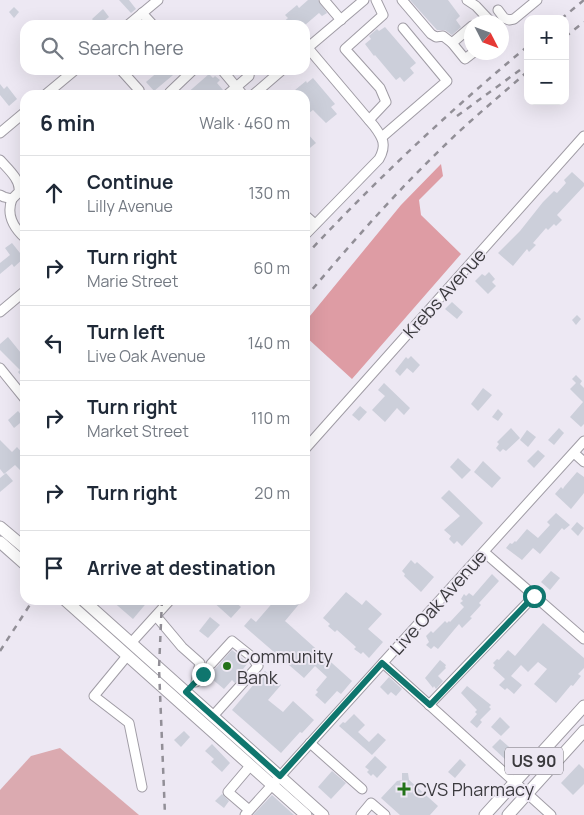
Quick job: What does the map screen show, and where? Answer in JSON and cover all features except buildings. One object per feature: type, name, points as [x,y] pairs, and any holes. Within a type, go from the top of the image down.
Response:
[{"type":"main road","points":[[0,527],[20,544]]},
{"type":"main road","points":[[0,542],[20,560]]},
{"type":"main road","points":[[71,605],[306,815]]},
{"type":"main road","points":[[91,605],[323,815]]},
{"type":"main road","name":"US 90","points":[[485,815],[584,706]]},
{"type":"main road","name":"US 90","points":[[508,815],[584,731]]},
{"type":"street","points":[[134,20],[158,0]]},
{"type":"street","points":[[324,0],[340,20]]},
{"type":"street","points":[[310,46],[364,0]]},
{"type":"street","points":[[371,123],[386,102],[380,88],[345,49],[383,15],[376,0]]},
{"type":"street","points":[[402,0],[431,34],[436,37],[443,36],[464,59]]},
{"type":"street","points":[[467,0],[484,15]]},
{"type":"street","points":[[498,10],[504,18],[514,19],[537,0]]},
{"type":"street","points":[[142,13],[148,20]]},
{"type":"street","points":[[382,137],[447,81],[404,28]]},
{"type":"street","points":[[452,44],[464,33]]},
{"type":"street","points":[[310,54],[371,123],[382,137],[385,146],[379,159],[310,230]]},
{"type":"street","points":[[51,90],[69,75]]},
{"type":"street","points":[[126,75],[139,90]]},
{"type":"street","points":[[173,90],[187,75]]},
{"type":"street","points":[[226,75],[239,90]]},
{"type":"street","points":[[233,90],[250,75]]},
{"type":"street","points":[[259,90],[276,75]]},
{"type":"street","points":[[0,133],[20,116]]},
{"type":"street","name":"Krebs Avenue","points":[[310,443],[584,136]]},
{"type":"street","points":[[0,160],[20,187]]},
{"type":"street","points":[[20,193],[12,199],[10,206],[10,216],[20,234]]},
{"type":"street","points":[[0,194],[12,199]]},
{"type":"street","points":[[310,220],[315,224]]},
{"type":"street","points":[[0,312],[20,295]]},
{"type":"street","points":[[0,368],[20,393]]},
{"type":"street","name":"Live Oak Avenue","points":[[247,813],[584,441]]},
{"type":"street","points":[[574,453],[584,462]]},
{"type":"street","points":[[484,552],[584,639]]},
{"type":"street","points":[[430,705],[534,596]]},
{"type":"street","points":[[131,643],[166,605]]},
{"type":"street","points":[[156,616],[182,647],[200,663],[196,682]]},
{"type":"street","points":[[211,664],[232,641],[252,657],[258,666],[213,716]]},
{"type":"street","points":[[127,656],[94,696],[129,723],[142,787]]},
{"type":"street","points":[[382,663],[551,815]]},
{"type":"street","points":[[186,692],[203,674]]},
{"type":"street","points":[[310,742],[362,790]]},
{"type":"street","points":[[247,813],[228,792],[250,766]]},
{"type":"street","points":[[361,815],[371,803],[384,815]]},
{"type":"shaded area","points":[[441,164],[443,176],[419,200],[421,215],[461,254],[352,379],[310,341],[310,316],[401,205]]},
{"type":"shaded area","points":[[60,748],[139,815],[0,815],[0,790],[31,756]]},
{"type":"tunnel","points":[[203,674],[211,664]]},
{"type":"railway","points":[[566,15],[584,0]]},
{"type":"railway","points":[[569,34],[584,22]]},
{"type":"railway","points":[[310,251],[413,148],[524,49]]},
{"type":"railway","points":[[457,116],[520,70]]},
{"type":"railway","points":[[310,292],[406,184],[463,128],[524,75]]},
{"type":"railway","points":[[0,651],[30,605]]},
{"type":"railway","points":[[162,605],[159,668],[165,815]]},
{"type":"place","name":"Community Bank","points":[[227,666]]},
{"type":"place","name":"CVS Pharmacy","points":[[404,789]]},
{"type":"route","points":[[203,674],[186,692],[280,776],[382,663],[430,705],[534,596]]}]
